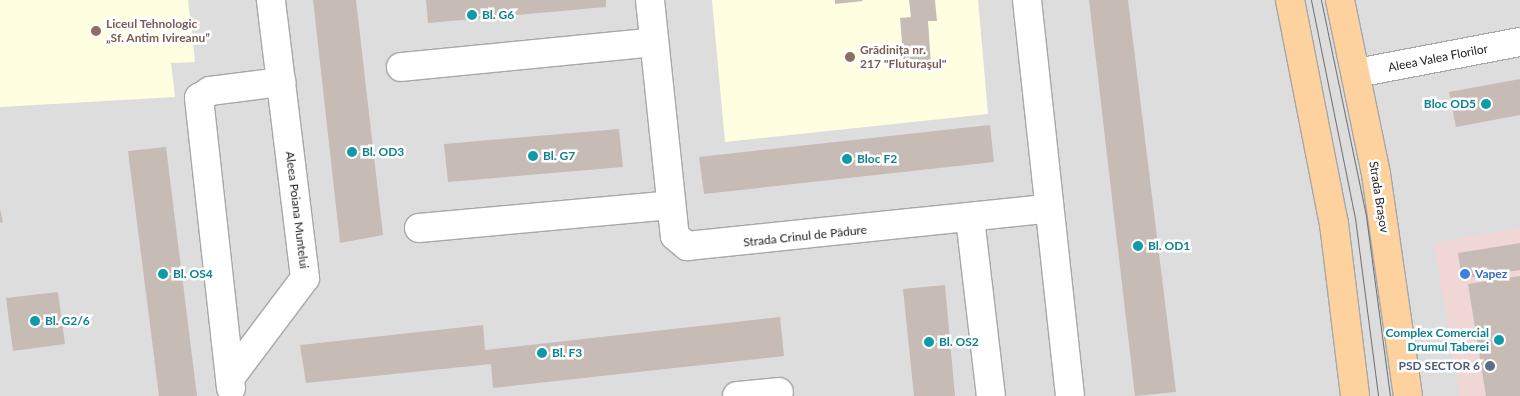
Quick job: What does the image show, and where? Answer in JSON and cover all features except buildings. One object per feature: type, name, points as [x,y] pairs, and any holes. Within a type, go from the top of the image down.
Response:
[{"type":"main road","points":[[1290,0],[1334,224],[1355,396]]},
{"type":"main road","name":"Strada Brașov","points":[[1340,0],[1376,174],[1408,396]]},
{"type":"street","name":"Aleea Poiana Muntelui","points":[[231,387],[305,278],[272,0]]},
{"type":"street","name":"Strada Crinul de Pădure","points":[[650,0],[675,236],[687,246],[702,248],[1048,209]]},
{"type":"street","points":[[1028,0],[1048,209],[1070,396]]},
{"type":"street","points":[[401,68],[654,42]]},
{"type":"street","name":"Aleea Valea Florilor","points":[[1356,73],[1520,42]]},
{"type":"street","points":[[231,387],[199,98],[210,91],[281,82]]},
{"type":"street","points":[[418,228],[671,205]]},
{"type":"street","points":[[970,218],[991,396]]},
{"type":"street","points":[[737,396],[779,392]]},
{"type":"shaded area","points":[[0,0],[1520,0],[1520,396],[0,396]]},
{"type":"shaded area","name":"Liceul Tehnologic „Sf. Antim Ivireanu”","points":[[0,0],[188,0],[195,62],[171,63],[175,97],[0,107]]},
{"type":"shaded area","name":"Grădinița nr. 217 \"Fluturaşul\"","points":[[712,0],[978,0],[988,114],[725,142]]},
{"type":"shaded area","points":[[1520,228],[1520,396],[1460,396],[1434,243]]},
{"type":"tram line","points":[[1311,0],[1355,218],[1378,396]]},
{"type":"tram line","points":[[1321,0],[1366,216],[1390,396]]},
{"type":"place","name":"Bl. G6","points":[[472,15]]},
{"type":"place","name":"Liceul Tehnologic „Sf. Antim Ivireanu”","points":[[96,31]]},
{"type":"place","name":"Grădinița nr. 217 \"Fluturaşul\"","points":[[850,57]]},
{"type":"place","name":"Bloc OD5","points":[[1486,104]]},
{"type":"place","name":"Bl. OD3","points":[[352,152]]},
{"type":"place","name":"Bl. G7","points":[[533,156]]},
{"type":"place","name":"Bloc F2","points":[[847,159]]},
{"type":"place","name":"Bl. OD1","points":[[1138,246]]},
{"type":"place","name":"Bl. OS4","points":[[163,274]]},
{"type":"place","name":"Vapez","points":[[1465,274]]},
{"type":"place","name":"Bl. G2/6","points":[[35,321]]},
{"type":"place","name":"Complex Comercial Drumul Taberei","points":[[1499,340]]},
{"type":"place","name":"Bl. OS2","points":[[929,342]]},
{"type":"place","name":"Bl. F3","points":[[542,353]]},
{"type":"place","name":"PSD SECTOR 6","points":[[1490,366]]}]
